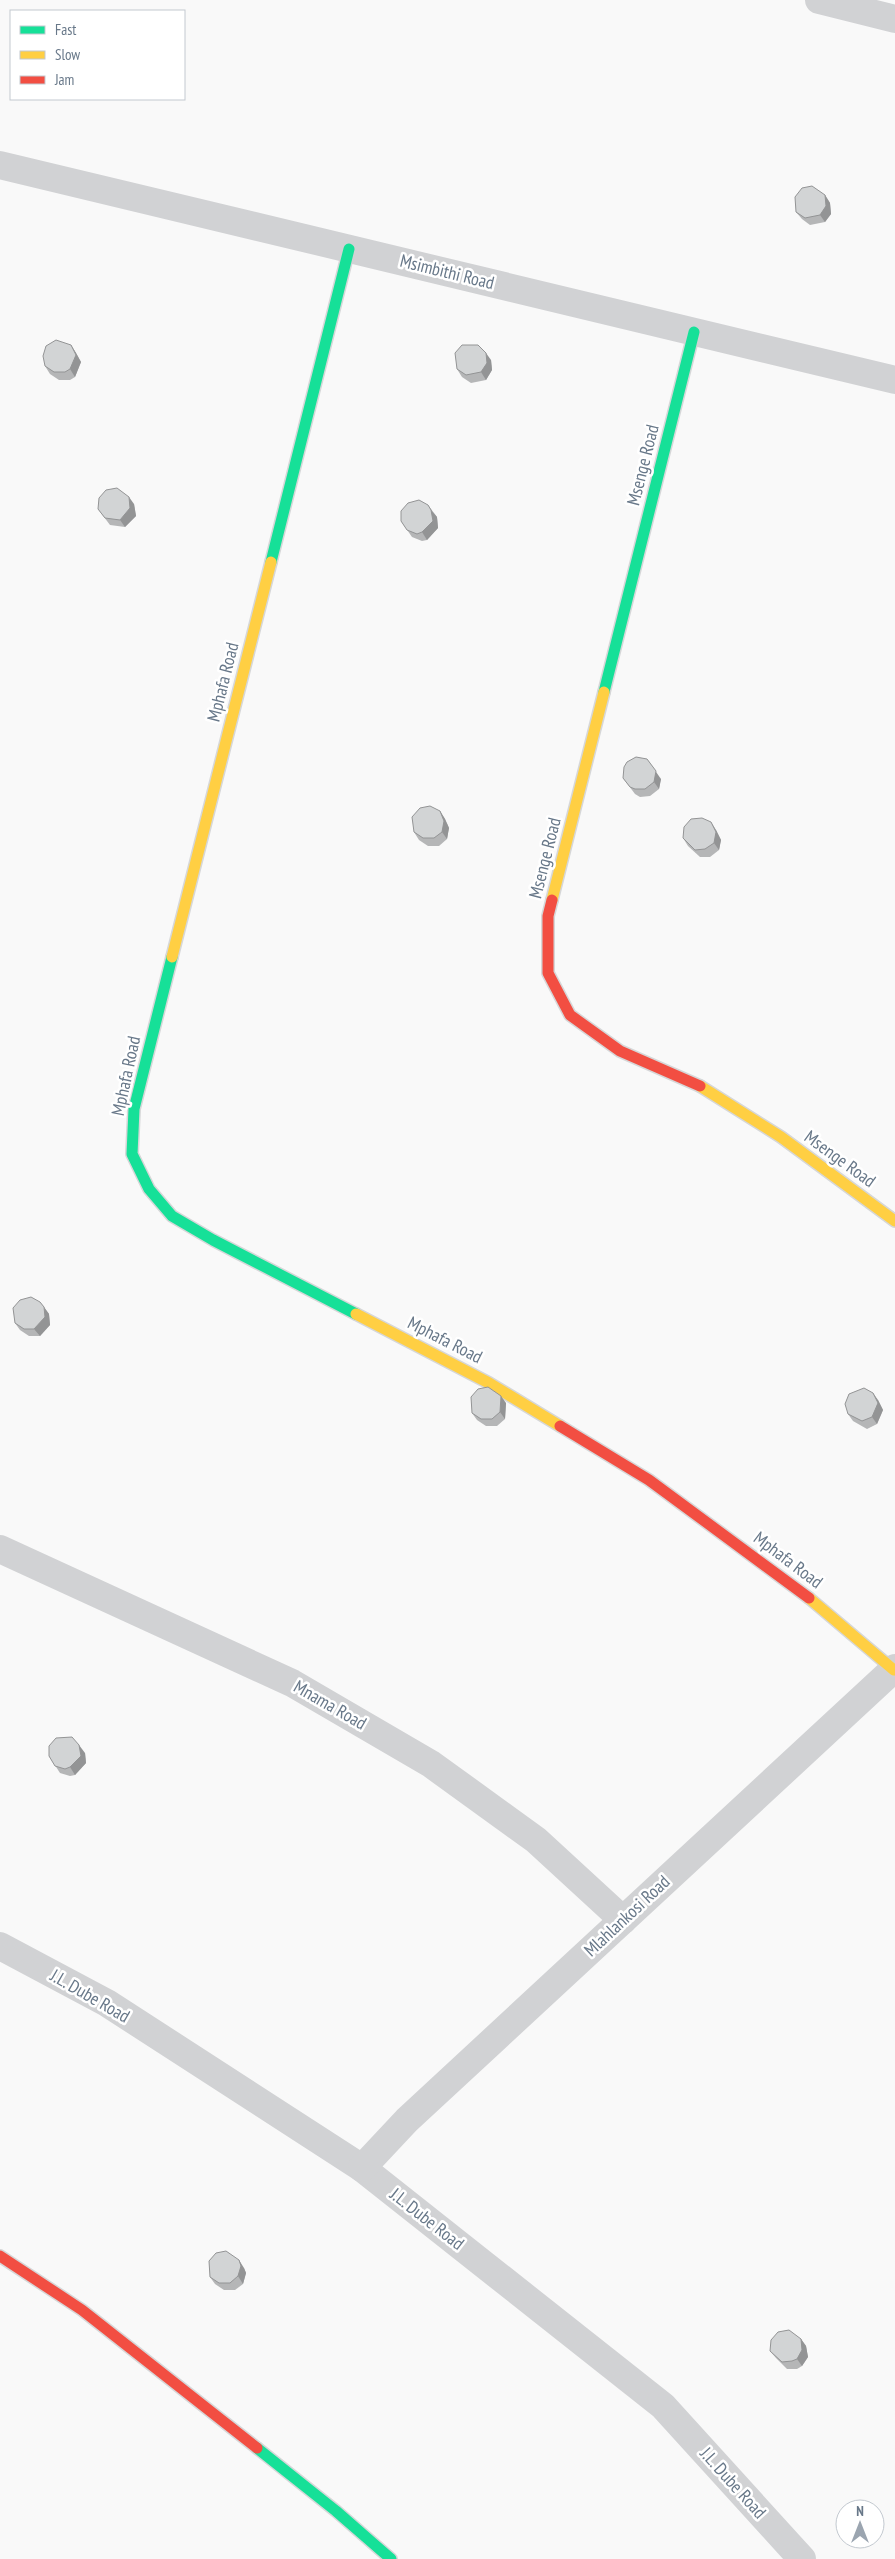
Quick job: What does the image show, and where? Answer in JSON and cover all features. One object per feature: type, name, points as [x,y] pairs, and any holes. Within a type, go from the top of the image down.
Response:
[{"type":"street","points":[[819,0],[895,19]]},
{"type":"street","name":"Msimbithi Road","points":[[0,164],[895,380]]},
{"type":"street","name":"Mphafa Road","points":[[349,249],[134,1109],[132,1154],[148,1189],[172,1216],[213,1240],[489,1383],[649,1480],[800,1590],[894,1669]]},
{"type":"street","name":"Msenge Road","points":[[694,332],[548,916],[548,973],[570,1015],[620,1051],[702,1087],[773,1132],[895,1221]]},
{"type":"street","name":"Mnama Road","points":[[0,1549],[292,1683],[423,1759],[536,1840],[623,1920]]},
{"type":"street","name":"Mlahlankosi Road","points":[[362,2168],[407,2120],[894,1669]]},
{"type":"street","name":"J.L. Dube Road","points":[[0,1946],[107,2003],[362,2168],[663,2406],[802,2559]]},
{"type":"street","points":[[0,2256],[82,2310],[336,2510],[391,2559]]},
{"type":"building","points":[[812,186],[825,195],[826,206],[820,215],[805,218],[796,212],[795,197],[802,188]]},
{"type":"building","points":[[56,340],[71,345],[76,355],[70,369],[65,372],[54,372],[45,366],[43,356],[46,346]]},
{"type":"building","points":[[462,345],[478,345],[486,353],[487,363],[481,372],[466,375],[457,369],[455,353]]},
{"type":"building","points":[[117,488],[129,497],[130,508],[120,520],[105,518],[98,509],[99,498],[106,490]]},
{"type":"building","points":[[419,500],[428,505],[433,521],[422,532],[417,534],[407,530],[401,521],[401,511],[408,503]]},
{"type":"building","points":[[636,757],[647,759],[656,771],[654,782],[645,789],[630,787],[623,778],[624,767],[627,762]]},
{"type":"building","points":[[430,806],[440,811],[444,821],[442,832],[434,838],[423,838],[414,832],[412,817],[420,808]]},
{"type":"building","points":[[702,818],[711,822],[716,832],[714,843],[705,849],[695,850],[683,838],[684,827],[691,819]]},
{"type":"building","points":[[31,1297],[40,1302],[44,1307],[45,1317],[34,1329],[24,1329],[15,1323],[13,1308],[20,1300]]},
{"type":"building","points":[[488,1387],[501,1396],[500,1412],[492,1419],[481,1419],[472,1413],[471,1397],[478,1389]]},
{"type":"building","points":[[864,1388],[873,1393],[878,1403],[872,1417],[862,1421],[848,1414],[845,1404],[849,1394]]},
{"type":"building","points":[[72,1737],[79,1745],[81,1756],[70,1767],[65,1769],[55,1766],[49,1756],[49,1746],[56,1738]]},
{"type":"building","points":[[226,2251],[239,2260],[241,2266],[238,2276],[230,2283],[219,2283],[210,2277],[209,2261],[216,2253]]},
{"type":"building","points":[[789,2330],[801,2339],[802,2350],[797,2359],[782,2362],[770,2351],[771,2340],[778,2332]]},
{"type":"traffic: fast","points":[[271,562],[349,249]]},
{"type":"traffic: fast","points":[[604,692],[694,332]]},
{"type":"traffic: fast","points":[[172,957],[134,1109],[132,1154],[149,1189],[172,1216],[213,1240],[356,1314]]},
{"type":"traffic: fast","points":[[257,2448],[336,2511],[391,2559]]},
{"type":"traffic: slow","points":[[172,957],[271,562]]},
{"type":"traffic: slow","points":[[552,900],[604,692]]},
{"type":"traffic: slow","points":[[700,1086],[781,1137],[895,1221]]},
{"type":"traffic: slow","points":[[356,1314],[489,1383],[560,1426]]},
{"type":"traffic: slow","points":[[809,1598],[894,1670]]},
{"type":"traffic: jam","points":[[552,900],[548,916],[548,973],[570,1015],[620,1051],[700,1086]]},
{"type":"traffic: jam","points":[[560,1426],[649,1480],[809,1598]]},
{"type":"traffic: jam","points":[[0,2256],[82,2310],[257,2448]]}]
